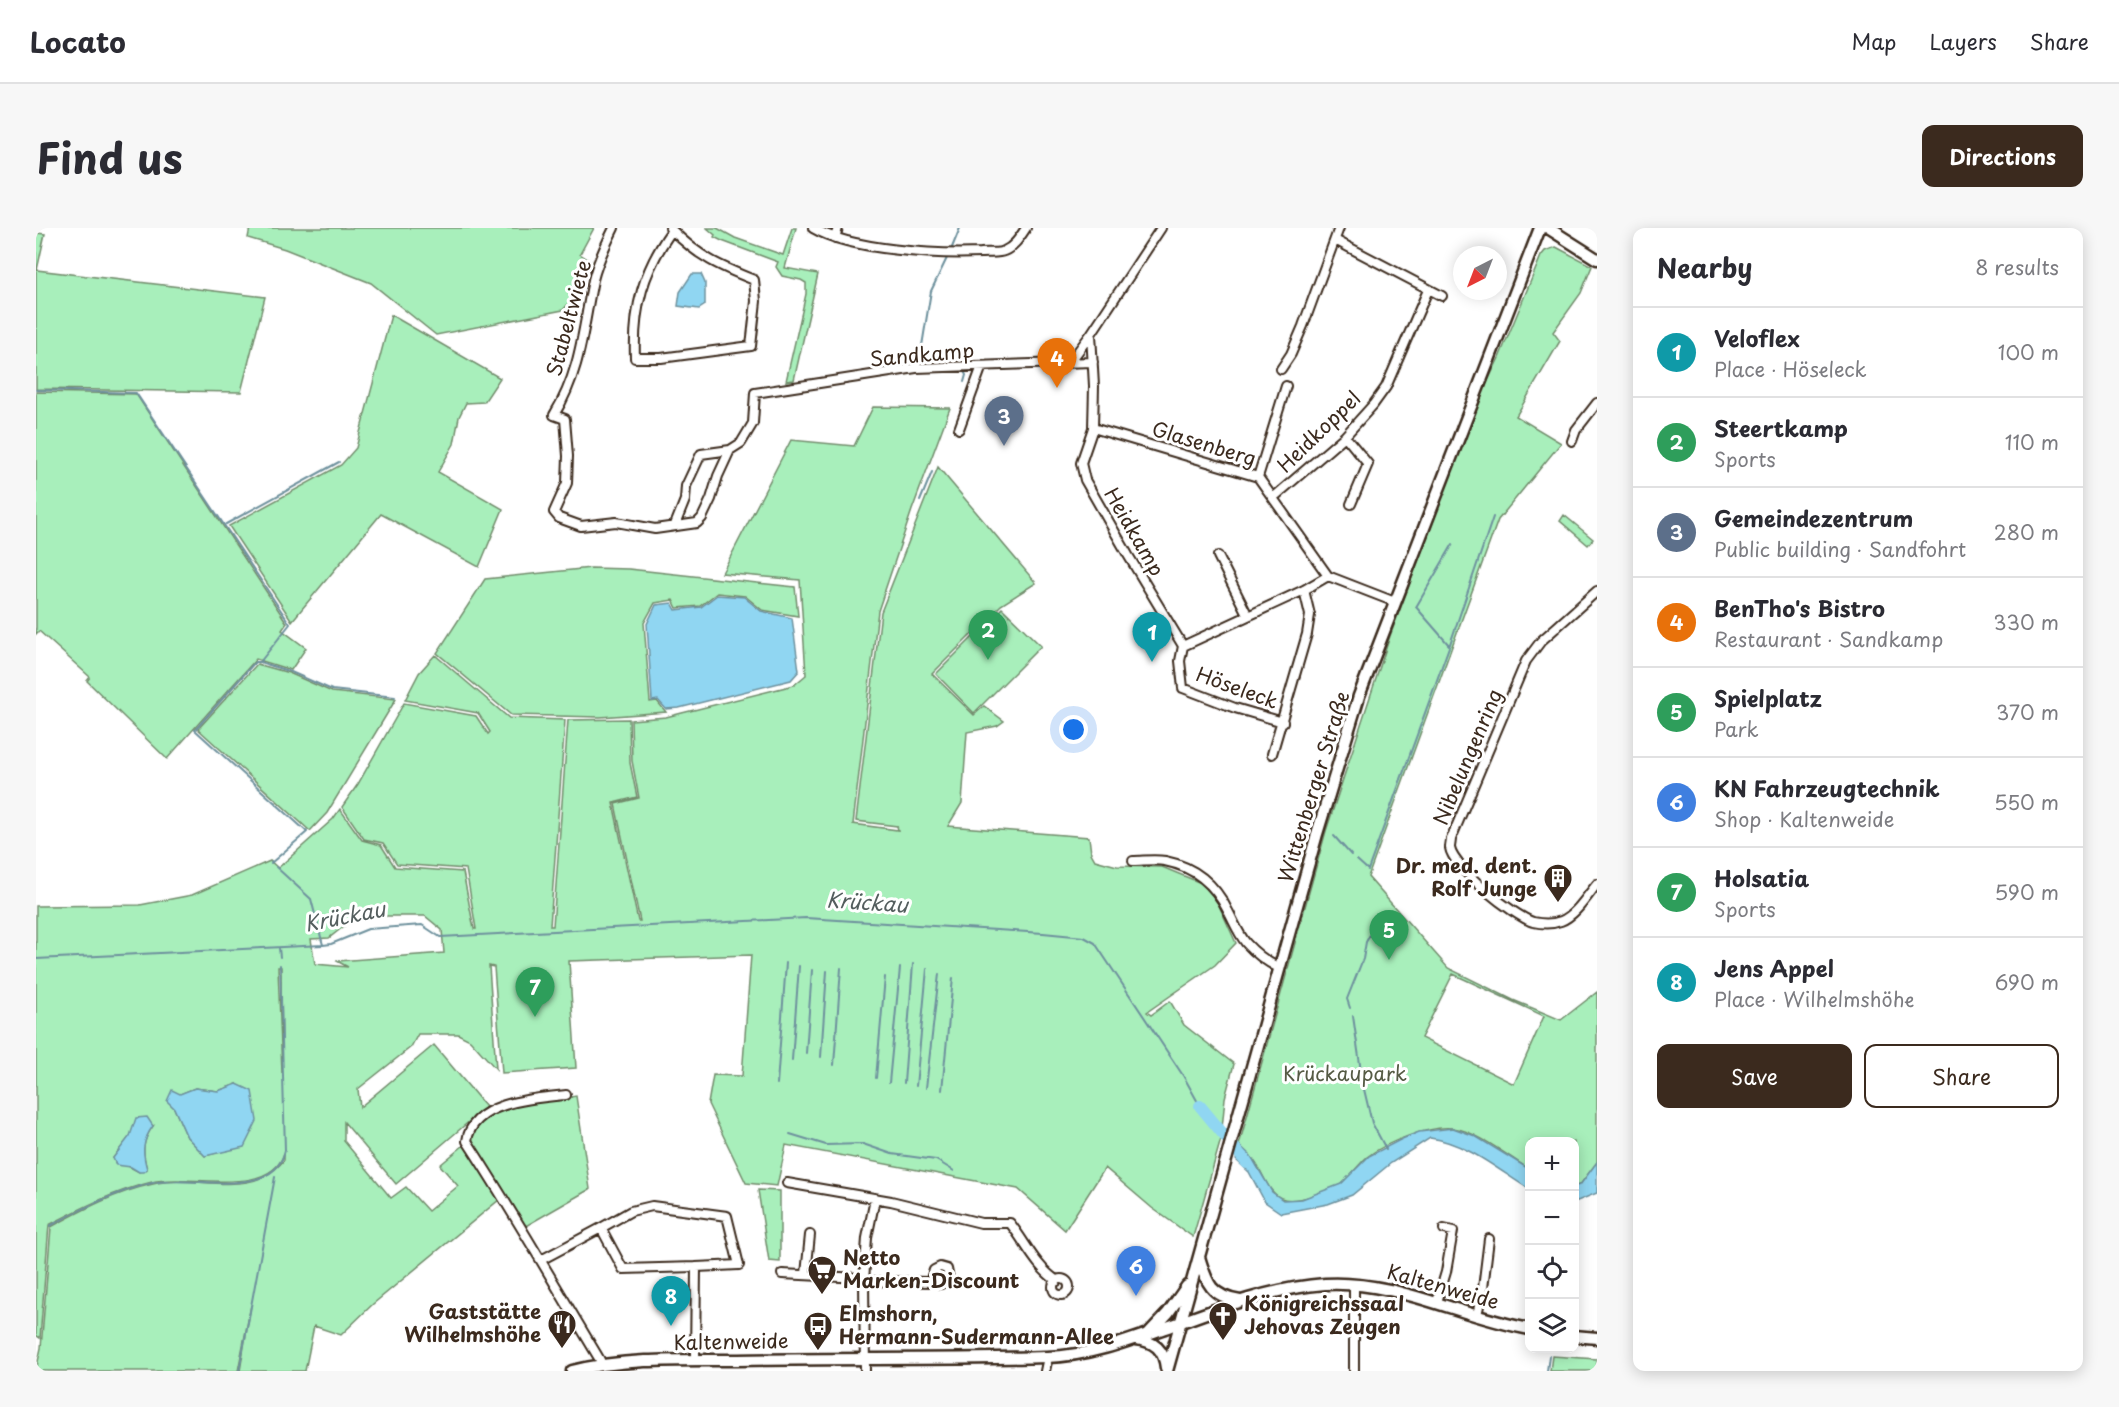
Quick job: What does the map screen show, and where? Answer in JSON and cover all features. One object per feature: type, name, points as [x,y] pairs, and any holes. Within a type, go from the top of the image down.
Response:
[{"type":"main road","name":"Wittenberger Straße","points":[[1167,1371],[1317,834],[1359,696],[1540,228]]},
{"type":"main road","points":[[1548,228],[1597,260]]},
{"type":"main road","points":[[1198,1256],[1207,1281],[1213,1290],[1223,1297],[1243,1301]]},
{"type":"main road","points":[[1148,1334],[1168,1313],[1193,1277]]},
{"type":"main road","name":"Kaltenweide","points":[[572,1371],[600,1366],[621,1367],[695,1360],[1048,1357],[1092,1351],[1243,1301],[1306,1286],[1354,1284],[1403,1292],[1525,1328]]},
{"type":"main road","points":[[1579,1336],[1597,1338]]},
{"type":"main road","points":[[1136,1338],[1145,1340],[1160,1349],[1164,1354],[1167,1371]]},
{"type":"street","name":"Stabeltwiete","points":[[614,228],[593,279],[588,315],[574,373],[554,415],[566,419],[568,456],[567,483],[554,513],[559,518],[581,526],[616,522],[655,529],[675,525]]},
{"type":"street","points":[[813,228],[835,238],[891,250],[950,253],[1004,251],[1016,243],[1026,228]]},
{"type":"street","points":[[835,238],[838,228]]},
{"type":"street","points":[[1070,362],[1161,228]]},
{"type":"street","points":[[1281,369],[1291,354],[1299,335],[1339,228]]},
{"type":"street","points":[[671,229],[700,255],[754,280],[756,301],[751,346],[661,358],[635,358],[634,329],[638,302],[648,268],[671,229]]},
{"type":"street","points":[[1335,240],[1442,296]]},
{"type":"street","name":"Heidkoppel","points":[[1274,497],[1345,436],[1386,387],[1428,290]]},
{"type":"street","name":"Heidkamp","points":[[1091,334],[1093,428],[1081,463],[1084,480],[1183,646]]},
{"type":"street","name":"Sandkamp","points":[[730,450],[741,443],[753,423],[755,393],[916,368],[1093,362]]},
{"type":"street","points":[[959,429],[982,366]]},
{"type":"street","points":[[1258,477],[1286,386]]},
{"type":"street","points":[[1572,441],[1576,429],[1597,403]]},
{"type":"street","name":"Glasenberg","points":[[1093,428],[1258,477],[1328,576]]},
{"type":"street","points":[[1345,436],[1368,464],[1351,504]]},
{"type":"street","points":[[730,450],[702,518],[697,523],[675,525],[685,500],[686,486],[701,454],[730,450]]},
{"type":"street","points":[[1218,556],[1248,616]]},
{"type":"street","points":[[1183,646],[1304,590],[1328,576],[1395,602]]},
{"type":"street","name":"Höseleck","points":[[1272,754],[1307,634],[1310,615],[1304,590]]},
{"type":"street","name":"Nibelungenring","points":[[1597,591],[1541,641],[1526,661],[1451,839],[1450,849],[1464,869],[1490,893],[1519,915],[1534,922],[1551,923],[1569,916],[1597,884]]},
{"type":"street","name":"Höseleck","points":[[1183,646],[1180,660],[1183,688],[1235,708],[1283,722]]},
{"type":"street","points":[[1133,861],[1164,861],[1195,871],[1205,878],[1220,896],[1246,943],[1260,956],[1279,968]]},
{"type":"street","points":[[566,1095],[500,1106],[486,1113],[469,1130],[467,1141],[541,1260],[600,1360],[600,1366]]},
{"type":"street","points":[[787,1183],[891,1201],[981,1223],[1010,1223],[1023,1239],[1036,1263],[1057,1281]]},
{"type":"street","points":[[865,1371],[864,1281],[867,1238],[875,1199]]},
{"type":"street","points":[[541,1260],[631,1211],[652,1206],[727,1216],[739,1265],[623,1269],[601,1228]]},
{"type":"street","points":[[1437,1302],[1446,1272],[1453,1231],[1444,1229]]},
{"type":"street","points":[[806,1274],[810,1235]]},
{"type":"street","points":[[1477,1315],[1489,1239]]},
{"type":"street","points":[[695,1360],[696,1267]]},
{"type":"street","points":[[782,1274],[860,1278],[864,1281],[935,1282]]},
{"type":"street","points":[[1354,1284],[1354,1371]]},
{"type":"street","points":[[1045,1371],[1048,1357]]},
{"type":"green space","points":[[250,228],[594,228],[580,254],[592,262],[571,301],[563,310],[436,335],[371,283],[285,249],[248,238]]},
{"type":"green space","points":[[707,228],[717,228],[735,238],[783,255],[792,228],[796,228],[785,268],[818,274],[794,380],[786,381],[806,294],[806,283],[782,276],[776,267],[778,262],[722,241],[714,237],[715,235]]},
{"type":"green space","points":[[36,233],[45,234],[37,270],[265,297],[241,392],[36,389]]},
{"type":"green space","name":"Krückaupark","points":[[1556,247],[1592,266],[1581,293],[1553,332],[1560,341],[1516,416],[1561,443],[1498,520],[1368,877],[1448,968],[1513,1000],[1561,1020],[1597,992],[1597,1162],[1579,1185],[1579,1137],[1525,1137],[1525,1166],[1472,1134],[1453,1128],[1432,1129],[1408,1136],[1375,1152],[1336,1187],[1303,1198],[1281,1198],[1268,1185],[1256,1163],[1239,1145],[1326,831],[1390,636],[1481,395],[1499,358],[1545,251]],"holes":[[[1453,974],[1544,1016],[1514,1084],[1421,1038]]]},
{"type":"green space","points":[[391,315],[500,378],[484,402],[466,403],[459,417],[454,444],[438,472],[503,509],[479,567],[381,514],[292,621],[229,526],[341,465],[356,448]]},
{"type":"green space","points":[[36,392],[136,394],[287,623],[282,630],[306,648],[291,670],[256,659],[167,759],[87,681],[90,677],[39,631],[36,634]]},
{"type":"green space","points":[[873,407],[950,408],[878,611],[853,824],[898,830],[897,826],[856,821],[881,612],[938,467],[1036,583],[1001,605],[932,674],[974,715],[984,706],[1004,721],[997,726],[967,732],[962,803],[948,826],[1089,837],[1091,853],[1095,860],[1117,866],[1162,867],[1201,883],[1216,899],[1236,943],[1215,965],[1147,1012],[1151,1015],[1170,1001],[1184,1025],[1234,1064],[1225,1098],[1221,1139],[1193,1237],[1152,1208],[1105,1168],[1065,1230],[1018,1189],[786,1145],[777,1186],[746,1183],[708,1104],[713,1075],[742,1076],[751,955],[569,961],[576,1068],[502,1073],[494,967],[489,966],[496,1069],[470,1040],[458,1034],[418,1034],[411,1047],[358,1089],[360,1107],[434,1045],[486,1107],[396,1184],[344,1122],[344,1141],[391,1198],[406,1187],[428,1211],[458,1186],[440,1165],[464,1145],[500,1199],[373,1304],[341,1335],[314,1326],[305,1371],[240,1371],[251,1305],[238,1371],[36,1371],[41,1348],[51,1227],[113,1196],[139,1187],[170,1182],[223,1184],[256,1180],[270,1173],[284,1160],[284,1153],[276,1167],[263,1176],[245,1180],[152,1182],[99,1200],[49,1225],[40,1338],[36,1335],[36,906],[140,905],[192,895],[270,861],[278,868],[333,819],[340,809],[362,840],[381,845],[395,867],[463,872],[474,929],[476,929],[466,869],[397,864],[383,843],[364,839],[342,807],[358,784],[404,703],[476,716],[488,734],[490,732],[478,713],[405,700],[419,673],[435,655],[509,718],[565,720],[550,926],[553,926],[568,720],[629,719],[630,763],[637,797],[613,803],[638,921],[640,921],[615,804],[639,798],[632,761],[631,720],[666,717],[794,685],[806,675],[800,580],[722,573],[791,440],[854,446]],"holes":[[[370,916],[425,916],[442,930],[444,953],[337,961],[348,967],[315,964],[311,939],[329,938],[352,920]],[[278,967],[281,967],[282,1073]],[[237,1084],[224,1151],[205,1156],[187,1137],[174,1108],[180,1094],[195,1088],[218,1091]],[[153,1126],[144,1147],[147,1169],[139,1172],[113,1158],[130,1136]]]},
{"type":"green space","points":[[1564,515],[1593,539],[1588,545],[1560,521]]},
{"type":"green space","points":[[591,568],[629,569],[795,587],[798,616],[762,610],[745,596],[717,593],[700,606],[677,608],[673,600],[655,603],[644,623],[650,702],[657,701],[666,712],[600,717],[511,715],[437,653],[485,579]]},
{"type":"green space","points":[[1002,608],[1041,646],[974,713],[936,674]]},
{"type":"green space","points":[[257,664],[289,673],[332,692],[396,699],[327,813],[310,831],[198,729]]},
{"type":"green space","points":[[576,1096],[590,1189],[524,1227],[470,1137],[487,1116],[501,1109]]},
{"type":"green space","points":[[758,1190],[780,1191],[780,1262],[769,1261]]},
{"type":"green space","points":[[1552,1356],[1597,1359],[1597,1371],[1550,1371]]},
{"type":"water","points":[[692,274],[701,274],[705,283],[705,305],[699,309],[678,306],[680,292]]},
{"type":"water","points":[[717,595],[744,597],[761,611],[792,618],[799,671],[791,680],[679,708],[666,709],[658,700],[652,701],[647,624],[656,605],[672,603],[676,610],[701,607]]},
{"type":"water","points":[[237,1084],[252,1091],[257,1121],[244,1147],[205,1156],[187,1137],[174,1108],[167,1101],[172,1090],[180,1094],[195,1088],[218,1091]]},
{"type":"water","points":[[147,1117],[153,1126],[144,1147],[147,1169],[139,1172],[131,1167],[116,1165],[113,1158],[130,1136],[136,1118]]},
{"type":"water","points":[[1453,1128],[1475,1136],[1525,1167],[1525,1186],[1469,1151],[1457,1145],[1430,1138],[1391,1163],[1352,1195],[1328,1204],[1281,1213],[1265,1202],[1249,1172],[1236,1160],[1239,1145],[1251,1156],[1272,1192],[1283,1200],[1302,1199],[1341,1184],[1369,1156],[1419,1132]]},
{"type":"water","points":[[1597,1162],[1597,1193],[1579,1200],[1580,1185]]},
{"type":"waterway","points":[[951,250],[960,228]]},
{"type":"waterway","points":[[922,365],[920,358],[931,291],[948,256]]},
{"type":"waterway","points":[[923,369],[924,372],[963,370],[966,375],[964,382]]},
{"type":"waterway","points":[[36,390],[136,393],[290,624],[260,662],[255,662],[195,730],[307,832],[271,863]]},
{"type":"waterway","points":[[226,524],[339,462]]},
{"type":"waterway","points":[[920,501],[932,472]]},
{"type":"waterway","points":[[1357,860],[1368,870],[1450,644],[1493,517]]},
{"type":"waterway","points":[[1449,645],[1416,607],[1453,544]]},
{"type":"waterway","points":[[260,662],[291,672],[332,690],[395,697]]},
{"type":"waterway","points":[[1334,836],[1351,855]]},
{"type":"waterway","points":[[276,867],[311,899],[323,945]]},
{"type":"waterway","name":"Krückau","points":[[36,959],[323,945],[368,929],[422,925],[440,937],[806,918],[1084,937],[1095,943],[1184,1077],[1200,1106]]},
{"type":"waterway","points":[[1350,1008],[1347,999],[1363,959],[1366,942],[1377,922]]},
{"type":"waterway","points":[[279,948],[280,957]]},
{"type":"waterway","points":[[777,1084],[786,963]]},
{"type":"waterway","points":[[904,1083],[913,964]]},
{"type":"waterway","points":[[50,1226],[99,1201],[152,1183],[248,1181],[265,1176],[278,1166],[285,1150],[280,965]]},
{"type":"waterway","points":[[792,1060],[799,966]]},
{"type":"waterway","points":[[834,1065],[841,968]]},
{"type":"waterway","points":[[889,1083],[900,968]]},
{"type":"waterway","points":[[916,1086],[927,969]]},
{"type":"waterway","points":[[806,1053],[812,970]]},
{"type":"waterway","points":[[821,1057],[827,971]]},
{"type":"waterway","points":[[926,1088],[939,974]]},
{"type":"waterway","points":[[876,1078],[885,977]]},
{"type":"waterway","points":[[942,1090],[953,978]]},
{"type":"waterway","points":[[1353,1016],[1363,1085],[1372,1123],[1386,1149]]},
{"type":"waterway","name":"Krückau","points":[[1200,1106],[1247,1163]]},
{"type":"waterway","points":[[790,1134],[826,1145],[863,1144],[892,1154],[936,1160],[954,1171]]},
{"type":"waterway","points":[[239,1371],[275,1177]]},
{"type":"waterway","points":[[1547,1371],[1549,1356]]},
{"type":"place","name":"BenTho's Bistro","points":[[1057,388]]},
{"type":"place","name":"Gemeindezentrum","points":[[1004,446]]},
{"type":"place","name":"Steertkamp","points":[[988,660]]},
{"type":"place","name":"Veloflex","points":[[1152,662]]},
{"type":"place","name":"Dr. med. dent. Rolf Junge","points":[[1558,904]]},
{"type":"place","name":"Spielplatz","points":[[1389,960]]},
{"type":"place","name":"Holsatia","points":[[535,1017]]},
{"type":"place","name":"Netto Marken-Discount","points":[[822,1296]]},
{"type":"place","name":"KN Fahrzeugtechnik","points":[[1136,1296]]},
{"type":"place","name":"Jens Appel","points":[[671,1326]]},
{"type":"place","name":"Königreichssaal Jehovas Zeugen","points":[[1223,1342]]},
{"type":"place","name":"Gaststätte Wilhelmshöhe","points":[[562,1350]]},
{"type":"place","name":"Elmshorn, Hermann-Sudermann-Allee","points":[[818,1352]]}]
